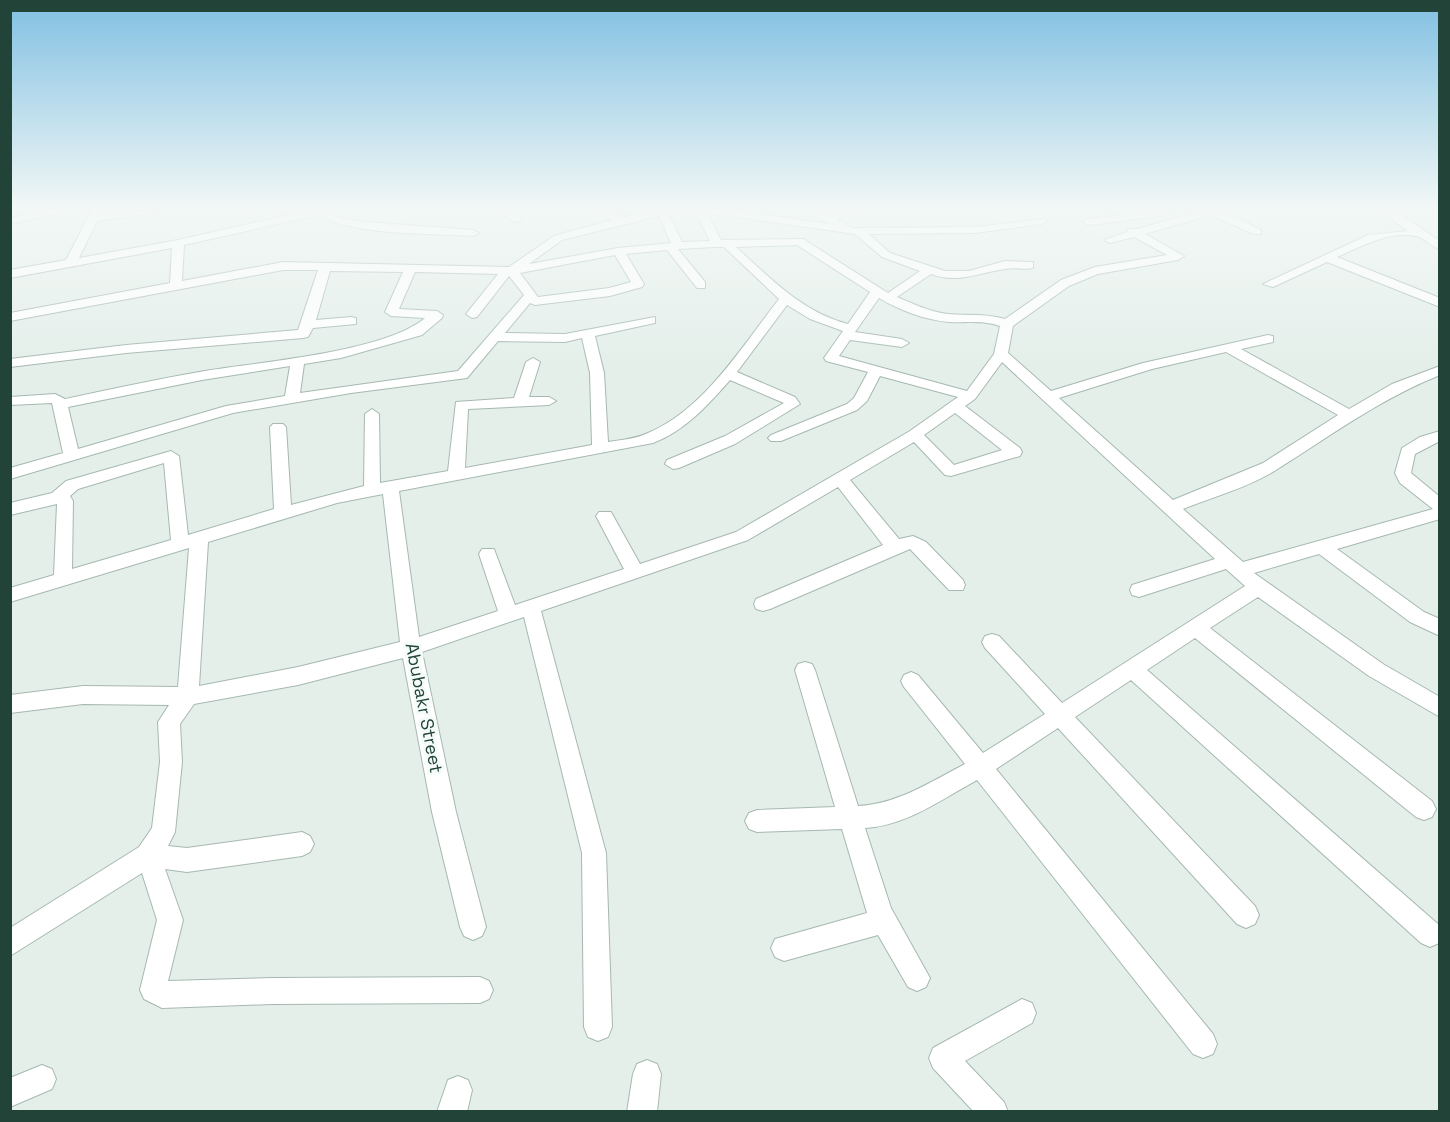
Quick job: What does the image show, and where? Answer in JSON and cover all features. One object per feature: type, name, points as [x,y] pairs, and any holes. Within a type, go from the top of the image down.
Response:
[{"type":"street","points":[[10,274],[62,262]]},
{"type":"street","points":[[176,286],[177,262]]},
{"type":"street","points":[[472,314],[509,271],[522,262]]},
{"type":"street","points":[[10,317],[283,266],[509,271],[556,262]]},
{"type":"street","points":[[509,271],[535,301],[610,292],[638,284],[625,262]]},
{"type":"street","points":[[686,262],[701,285]]},
{"type":"street","points":[[743,262],[785,299],[811,317],[849,332],[902,343]]},
{"type":"street","points":[[833,262],[883,294],[920,312],[948,318],[985,317],[1007,324]]},
{"type":"street","points":[[907,262],[958,277],[992,267],[1029,265]]},
{"type":"street","points":[[10,704],[83,694],[188,696],[274,681],[411,648],[742,536],[915,434],[956,407],[970,396],[1001,354],[1007,324],[1065,283],[1095,271],[1143,262]]},
{"type":"street","points":[[1269,284],[1314,262]]},
{"type":"street","points":[[1338,262],[1440,303]]},
{"type":"street","points":[[10,363],[126,349],[301,334],[306,332],[325,266]]},
{"type":"street","points":[[61,404],[369,347],[423,327],[437,315],[391,312],[411,268]]},
{"type":"street","points":[[929,270],[883,294],[849,332],[831,358],[970,396]]},
{"type":"street","points":[[10,474],[231,409],[292,398],[462,375],[530,295]]},
{"type":"street","points":[[10,596],[336,496],[600,449],[656,436],[685,416],[727,373],[785,299]]},
{"type":"street","points":[[495,337],[544,339],[588,334],[650,320]]},
{"type":"street","points":[[308,324],[351,321]]},
{"type":"street","points":[[588,334],[597,373],[600,449]]},
{"type":"street","points":[[1048,397],[1148,366],[1230,350],[1268,339]]},
{"type":"street","points":[[1230,350],[1349,415]]},
{"type":"street","points":[[1001,354],[1258,587],[1376,669],[1440,708]]},
{"type":"street","points":[[292,398],[298,361]]},
{"type":"street","points":[[520,402],[533,362]]},
{"type":"street","points":[[776,438],[852,407],[861,401],[876,370]]},
{"type":"street","points":[[1171,508],[1269,467],[1396,387],[1440,370]]},
{"type":"street","points":[[673,464],[730,440],[793,404],[790,400],[727,373]]},
{"type":"street","points":[[10,401],[55,398],[61,404],[72,456]]},
{"type":"street","points":[[456,475],[460,407],[549,400]]},
{"type":"street","points":[[915,434],[951,471],[1014,452],[956,407]]},
{"type":"street","name":"Abubakr Street","points":[[372,414],[381,489],[411,648],[444,812],[472,927]]},
{"type":"street","points":[[278,427],[283,513]]},
{"type":"street","points":[[1440,436],[1425,441],[1408,453],[1403,473],[1406,479],[1440,506]]},
{"type":"street","points":[[10,509],[58,497],[72,485],[171,456],[189,541],[188,696],[169,722],[171,762],[163,832],[148,855],[10,943]]},
{"type":"street","points":[[840,478],[895,547]]},
{"type":"street","points":[[58,497],[65,501],[63,579]]},
{"type":"street","points":[[1139,590],[1322,547],[1440,513]]},
{"type":"street","points":[[605,516],[635,572]]},
{"type":"street","points":[[763,604],[895,547],[913,542],[956,585]]},
{"type":"street","points":[[1322,547],[1417,616],[1440,628]]},
{"type":"street","points":[[488,554],[520,611],[594,852],[598,1028]]},
{"type":"street","points":[[757,821],[851,815],[879,816],[899,810],[979,768],[1258,587]]},
{"type":"street","points":[[1196,628],[1424,809]]},
{"type":"street","points":[[992,642],[1062,714],[1246,915]]},
{"type":"street","points":[[1132,669],[1431,934]]},
{"type":"street","points":[[805,670],[884,921],[917,978]]},
{"type":"street","points":[[911,681],[1203,1044]]},
{"type":"street","points":[[148,855],[187,860],[302,844]]},
{"type":"street","points":[[148,855],[170,920],[154,976],[153,990],[162,994],[480,990]]},
{"type":"street","points":[[784,948],[884,921]]},
{"type":"street","points":[[994,1112],[943,1058],[1022,1013]]},
{"type":"street","points":[[642,1112],[647,1074]]},
{"type":"street","points":[[10,1092],[42,1079]]}]
